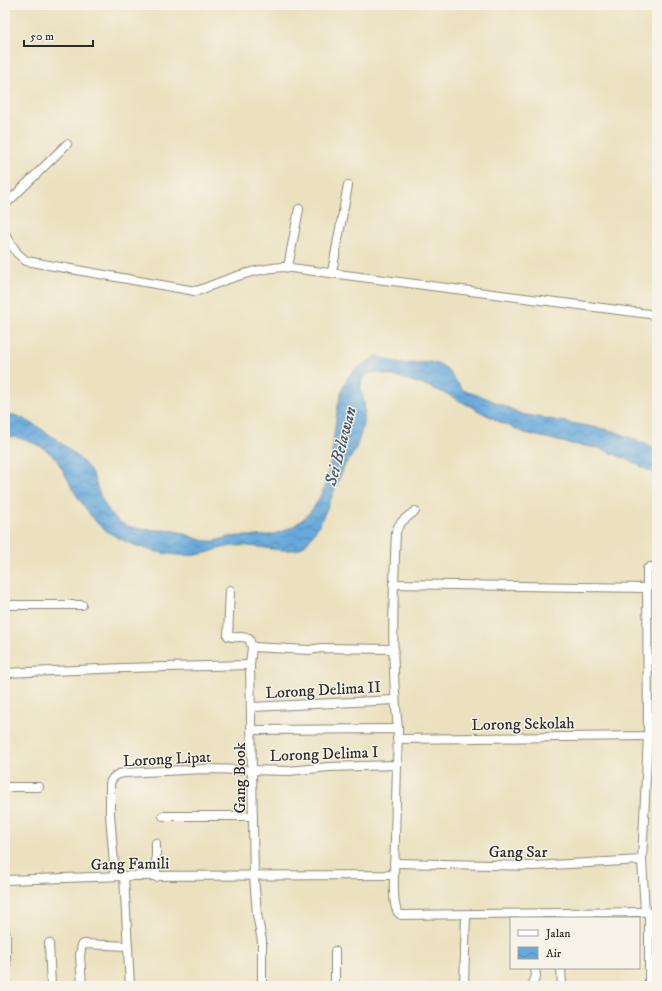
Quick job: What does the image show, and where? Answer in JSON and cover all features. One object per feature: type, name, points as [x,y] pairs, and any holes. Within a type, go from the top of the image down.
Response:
[{"type":"street","points":[[5,205],[68,144]]},
{"type":"street","points":[[332,272],[348,185]]},
{"type":"street","points":[[288,267],[299,208]]},
{"type":"street","points":[[5,234],[17,253],[26,260],[195,291],[232,277],[257,270],[288,267],[657,315]]},
{"type":"street","points":[[415,511],[396,528],[393,584],[395,700],[398,729],[394,875],[395,902],[398,914],[533,916],[650,913]]},
{"type":"street","points":[[649,986],[650,913],[642,860],[648,736],[646,588],[648,568],[653,568],[657,571]]},
{"type":"street","points":[[393,584],[646,588]]},
{"type":"street","points":[[230,590],[228,636],[238,638],[243,636],[249,638],[252,647],[309,650],[322,648],[394,649]]},
{"type":"street","points":[[5,605],[82,605]]},
{"type":"street","name":"Gang Book","points":[[252,647],[250,666],[252,707],[254,877],[257,914],[262,941],[262,986]]},
{"type":"street","points":[[5,673],[124,668],[250,666]]},
{"type":"street","name":"Lorong Delima II","points":[[252,707],[395,700]]},
{"type":"street","points":[[252,730],[398,729]]},
{"type":"street","name":"Lorong Sekolah","points":[[397,739],[657,736]]},
{"type":"street","name":"Lorong Delima I","points":[[252,770],[289,770],[397,765]]},
{"type":"street","name":"Lorong Lipat","points":[[115,876],[110,814],[110,783],[117,775],[124,773],[204,769],[252,770]]},
{"type":"street","points":[[5,787],[39,786]]},
{"type":"street","points":[[163,816],[253,816]]},
{"type":"street","points":[[156,843],[156,877]]},
{"type":"street","name":"Gang Sar","points":[[394,863],[533,866],[642,860]]},
{"type":"street","name":"Gang Famili","points":[[5,880],[115,876],[254,877],[394,875]]},
{"type":"street","points":[[124,876],[130,986]]},
{"type":"street","points":[[464,986],[466,914]]},
{"type":"street","points":[[6,934],[6,986]]},
{"type":"street","points":[[49,942],[51,986]]},
{"type":"street","points":[[82,986],[80,955],[82,945],[128,946]]},
{"type":"street","points":[[335,951],[335,986]]},
{"type":"street","points":[[532,986],[536,976],[535,969]]},
{"type":"street","points":[[561,969],[562,986]]},
{"type":"water","name":"Sei Belawan","points":[[377,356],[402,364],[430,362],[437,364],[446,368],[463,390],[486,398],[522,414],[614,431],[657,449],[657,475],[629,460],[599,448],[571,444],[525,433],[428,386],[394,376],[373,372],[366,375],[362,380],[360,391],[363,397],[364,413],[362,430],[357,446],[344,467],[319,525],[300,549],[277,550],[248,546],[234,546],[195,555],[183,555],[157,552],[143,548],[106,531],[97,523],[74,492],[58,462],[53,456],[34,443],[5,436],[5,414],[16,415],[35,425],[57,440],[86,465],[92,474],[107,509],[114,517],[127,526],[143,529],[175,531],[205,541],[215,541],[237,536],[269,535],[283,531],[299,522],[312,510],[320,496],[326,480],[330,464],[337,412],[343,388],[347,379],[354,371]]}]
